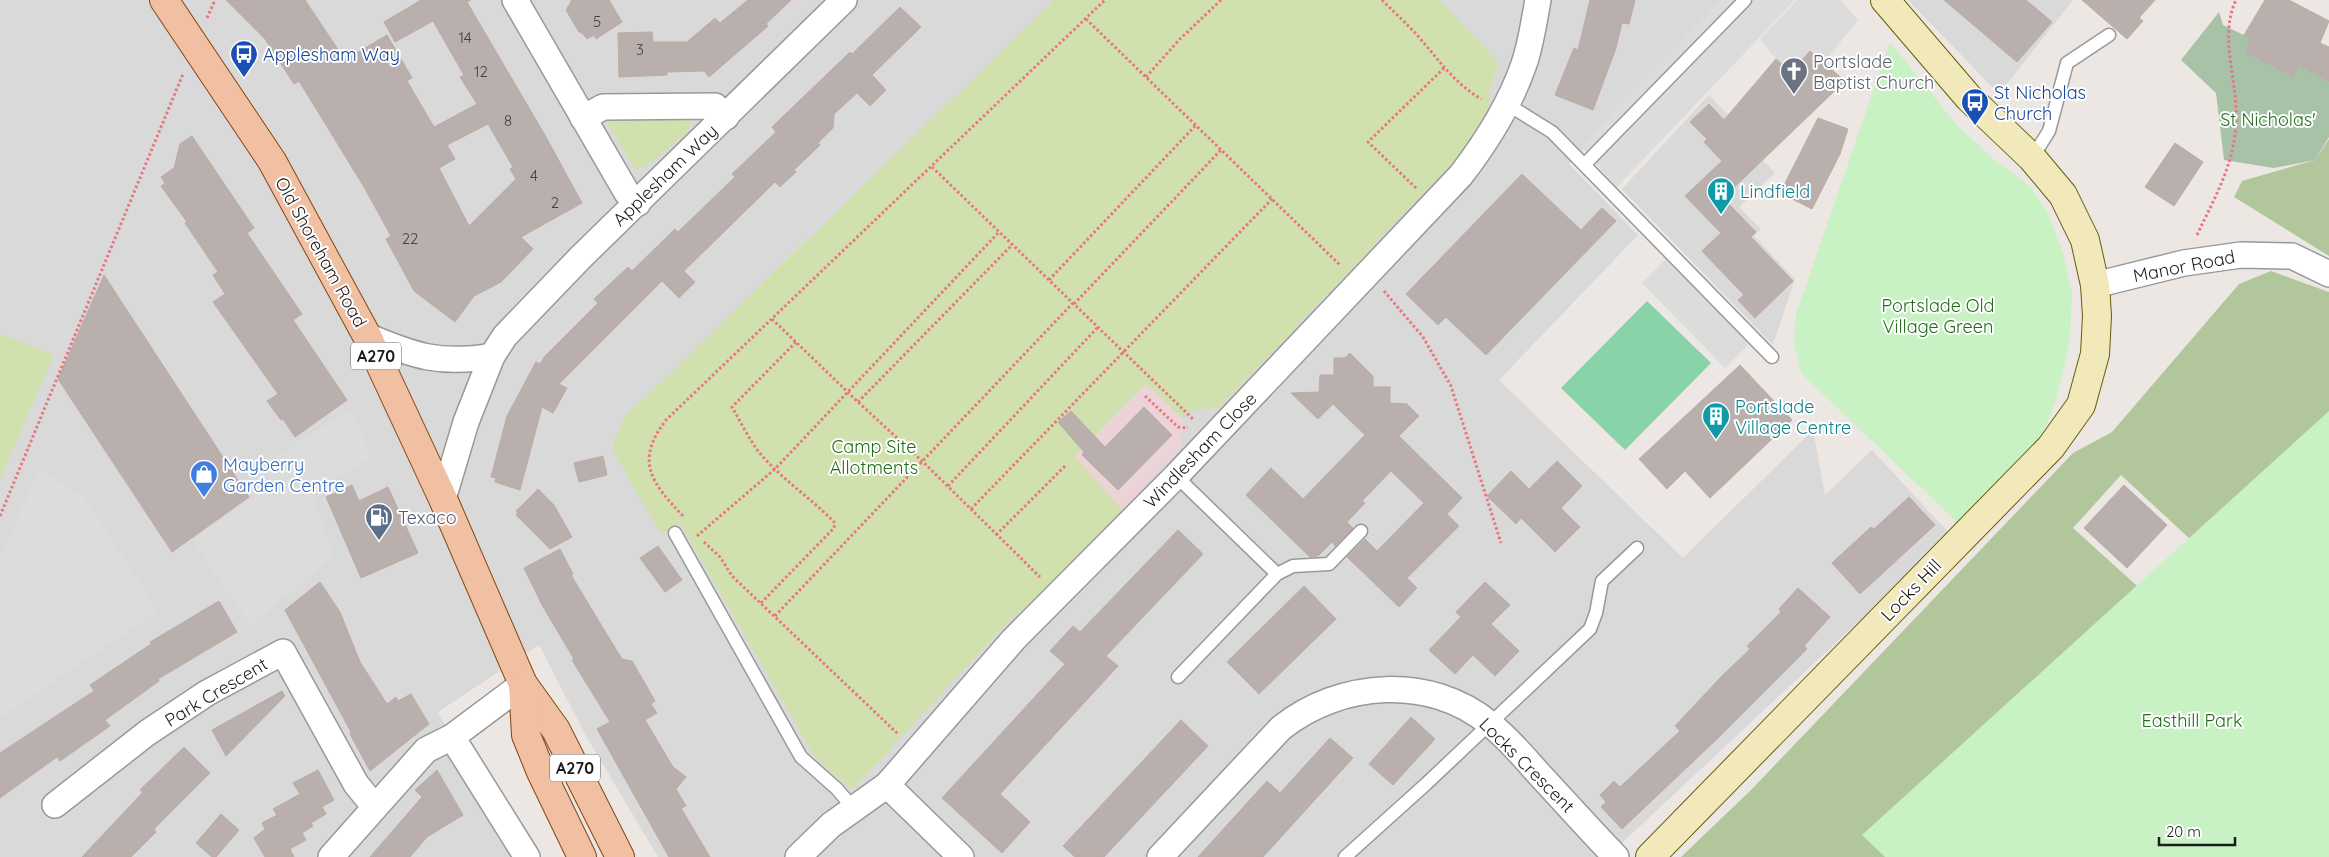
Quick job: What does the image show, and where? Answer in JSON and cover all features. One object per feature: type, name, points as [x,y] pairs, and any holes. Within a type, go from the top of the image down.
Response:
[{"type":"main road","name":"Old Shoreham Road","points":[[164,0],[272,161],[367,336],[443,499],[523,684],[556,730],[620,857]]},
{"type":"main road","name":"Old Shoreham Road","points":[[523,684],[526,735],[541,772],[582,857]]},
{"type":"street","points":[[515,0],[627,193],[638,203]]},
{"type":"street","name":"Applesham Way","points":[[443,499],[466,422],[492,356],[505,336],[580,258],[844,0]]},
{"type":"street","name":"Windlesham Close","points":[[798,857],[831,825],[887,785],[1014,639],[1176,476],[1461,175],[1493,130],[1505,108],[1524,64],[1538,0]]},
{"type":"street","name":"Locks Hill","points":[[1650,857],[2051,447],[2081,405],[2095,354],[2097,316],[2095,285],[2085,240],[2063,195],[2032,158],[1969,98],[1885,0]]},
{"type":"street","points":[[583,118],[603,107],[715,106],[726,117]]},
{"type":"street","name":"Manor Road","points":[[2095,285],[2184,263],[2241,254],[2292,256],[2329,274]]},
{"type":"street","points":[[367,336],[402,351],[438,360],[473,359],[492,356]]},
{"type":"street","name":"Park Crescent","points":[[55,805],[147,734],[192,703],[283,652],[356,784],[374,806]]},
{"type":"street","points":[[331,857],[374,806],[426,750],[452,738],[523,684]]},
{"type":"street","name":"Locks Crescent","points":[[1160,857],[1271,736],[1297,716],[1325,702],[1350,693],[1375,689],[1418,692],[1459,705],[1490,723],[1616,857]]},
{"type":"street","points":[[452,738],[527,857]]},
{"type":"street","points":[[887,785],[961,857]]},
{"type":"lane","points":[[1585,164],[1746,0]]},
{"type":"lane","points":[[2032,158],[2050,131],[2067,63],[2109,35]]},
{"type":"lane","points":[[1505,108],[1552,132],[1772,357]]},
{"type":"lane","points":[[1176,476],[1278,574]]},
{"type":"lane","points":[[1178,677],[1278,574],[1293,566],[1329,564],[1361,531]]},
{"type":"lane","points":[[675,533],[800,757],[837,789],[854,809]]},
{"type":"lane","points":[[1345,857],[1590,628],[1596,613],[1602,581],[1638,548]]},
{"type":"path","points":[[0,516],[194,45],[215,0]]},
{"type":"path","points":[[686,518],[668,499],[652,474],[648,458],[654,436],[666,420],[1105,0]]},
{"type":"path","points":[[1146,77],[1179,40],[1221,0]]},
{"type":"path","points":[[1382,0],[1465,89],[1505,108]]},
{"type":"path","points":[[2184,263],[2231,162],[2236,122],[2228,26],[2236,0]]},
{"type":"path","points":[[1086,19],[1272,199],[1414,325],[1442,367],[1458,406],[1479,480],[1501,543]]},
{"type":"path","points":[[1418,191],[1368,142],[1444,68]]},
{"type":"path","points":[[1049,280],[1196,125]]},
{"type":"path","points":[[774,616],[1221,150]]},
{"type":"path","points":[[932,166],[1196,422],[1189,428],[1178,427],[1145,396]]},
{"type":"path","points":[[970,509],[1272,199]]},
{"type":"path","points":[[697,536],[775,469],[999,232]]},
{"type":"path","points":[[858,402],[1012,245]]},
{"type":"path","points":[[772,319],[948,486],[1031,570],[1059,594]]},
{"type":"path","points":[[948,486],[1098,327]]},
{"type":"path","points":[[762,603],[834,528],[835,523],[813,500],[775,469],[758,450],[732,407],[796,342]]},
{"type":"path","points":[[996,535],[1065,466]]},
{"type":"path","points":[[694,530],[697,536],[720,557],[732,576],[901,737],[919,750]]},
{"type":"shaded area","points":[[0,0],[1727,0],[1569,164],[1638,235],[1499,380],[1683,558],[1813,430],[1825,495],[1872,450],[1951,535],[1607,857],[658,857],[586,736],[539,645],[438,712],[518,857],[0,857]]},
{"type":"shaded area","points":[[1721,0],[1795,0],[1616,188],[1581,146]]},
{"type":"shaded area","points":[[1797,0],[1840,0],[1858,20],[1824,63],[1810,51],[1791,72],[1776,59],[1760,39]]},
{"type":"shaded area","points":[[1908,0],[2073,0],[1999,94]]},
{"type":"shaded area","points":[[1709,95],[1734,121],[1731,126],[1775,173],[1739,207],[1761,229],[1754,236],[1795,279],[1773,345],[1622,189]]},
{"type":"shaded area","points":[[1676,249],[1759,334],[1725,368],[1642,283]]},
{"type":"shaded area","points":[[1146,384],[1183,419],[1181,448],[1122,510],[1075,456]]},
{"type":"shaded area","points":[[352,409],[371,457],[312,495],[333,556],[251,625],[192,540],[256,496],[246,475]]},
{"type":"shaded area","points":[[39,469],[84,496],[158,611],[0,718],[0,558]]},
{"type":"green space","name":"Camp Site Allotments","points":[[1054,0],[1439,0],[1499,63],[1490,89],[1488,115],[1455,160],[1220,407],[1192,410],[1183,419],[1146,384],[1075,456],[1122,510],[1051,585],[1009,621],[852,790],[815,757],[680,523],[661,534],[613,451],[615,438],[625,417]]},
{"type":"green space","name":"St Nicholas'","points":[[2219,12],[2223,25],[2252,39],[2245,52],[2292,77],[2299,65],[2329,81],[2329,137],[2315,160],[2274,168],[2224,160],[2216,93],[2181,60]]},
{"type":"green space","name":"Portslade Old Village Green","points":[[1890,42],[1956,124],[1993,159],[2030,186],[2048,214],[2063,253],[2072,294],[2070,339],[2055,403],[2047,424],[2037,443],[1961,526],[1801,373],[1794,342],[1796,314]]},
{"type":"green space","points":[[611,117],[689,118],[690,130],[649,164],[636,170],[609,126],[608,121]]},
{"type":"green space","points":[[2329,139],[2329,256],[2234,197],[2242,181],[2315,160]]},
{"type":"green space","points":[[2271,271],[2329,292],[2329,457],[2219,566],[2121,475],[2073,528],[2157,604],[1933,857],[1681,857],[1751,790],[2073,453],[2112,432],[2239,284]]},
{"type":"green space","points":[[1647,301],[1711,363],[1625,450],[1561,388]]},
{"type":"green space","points":[[0,333],[54,355],[0,479]]},
{"type":"green space","name":"Easthill Park","points":[[2329,411],[2329,857],[1885,857],[1862,835]]},
{"type":"building","points":[[226,0],[305,0],[345,60],[387,35],[412,78],[407,81],[434,127],[477,104],[460,77],[464,75],[433,21],[395,42],[384,22],[421,0],[471,0],[467,2],[546,137],[582,203],[521,237],[533,249],[501,282],[474,296],[455,322],[414,291],[386,239],[391,236],[364,187],[299,81],[294,84],[265,39]],"holes":[[[488,124],[513,167],[510,169],[516,179],[469,226],[439,168],[455,159],[447,145]]]},
{"type":"building","points":[[572,0],[609,0],[622,22],[596,39],[594,35],[587,39],[579,32],[566,10]]},
{"type":"building","points":[[748,0],[791,0],[766,24],[768,26],[709,77],[704,71],[667,72],[667,75],[619,77],[618,33],[652,32],[653,42],[687,42],[715,18],[720,23]]},
{"type":"building","points":[[1590,0],[1635,0],[1629,24],[1622,23],[1616,48],[1593,110],[1555,95],[1574,48],[1578,50]]},
{"type":"building","points":[[1944,0],[2026,0],[2052,22],[2017,62]]},
{"type":"building","points":[[2082,0],[2155,0],[2139,18],[2143,21],[2127,39]]},
{"type":"building","name":"St Nicholas'","points":[[2265,0],[2289,0],[2329,21],[2320,43],[2329,47],[2329,81],[2299,65],[2293,77],[2245,52],[2252,39],[2244,35]]},
{"type":"building","points":[[900,7],[921,27],[872,75],[886,90],[870,106],[857,93],[834,114],[833,128],[818,143],[820,145],[794,170],[796,172],[780,187],[775,182],[684,271],[695,282],[679,298],[662,281],[559,384],[567,388],[553,413],[542,407],[520,490],[495,482],[496,478],[491,477],[507,416],[536,362],[540,364],[545,356],[598,303],[594,299],[628,267],[632,271],[675,229],[678,232],[735,177],[732,174],[776,132],[772,127]]},
{"type":"building","points":[[1810,51],[1845,81],[1723,198],[1756,232],[1751,237],[1793,281],[1755,318],[1738,300],[1744,295],[1702,251],[1721,233],[1685,196],[1722,161],[1704,142],[1707,139],[1690,122],[1709,104],[1724,120],[1776,59],[1791,72]]},
{"type":"building","points":[[1818,118],[1848,129],[1840,154],[1812,209],[1780,193]]},
{"type":"building","points":[[192,136],[254,228],[247,233],[302,314],[293,320],[347,400],[295,437],[283,419],[281,420],[267,401],[278,394],[213,302],[225,294],[213,275],[218,272],[185,223],[187,222],[161,186],[165,183],[161,177],[174,168],[180,144]]},
{"type":"building","points":[[2175,143],[2203,162],[2174,206],[2145,187]]},
{"type":"building","points":[[1522,174],[1581,230],[1602,208],[1616,221],[1486,355],[1446,317],[1438,325],[1406,294]]},
{"type":"building","points":[[104,275],[249,497],[172,552],[58,379]]},
{"type":"building","points":[[1350,353],[1373,376],[1373,387],[1390,387],[1390,403],[1407,404],[1419,416],[1399,436],[1462,498],[1447,514],[1459,526],[1407,578],[1417,588],[1399,607],[1347,557],[1365,539],[1377,551],[1424,503],[1391,471],[1362,501],[1365,503],[1347,522],[1353,528],[1335,546],[1332,542],[1318,556],[1310,557],[1246,495],[1271,468],[1303,499],[1365,435],[1333,404],[1318,419],[1291,393],[1319,392],[1320,375],[1334,375],[1334,358],[1345,358]]},
{"type":"building","name":"Portslade Village Centre","points":[[1740,365],[1792,420],[1710,498],[1685,471],[1667,489],[1639,459]]},
{"type":"building","points":[[1144,407],[1172,435],[1118,490],[1082,455],[1084,452],[1058,422],[1071,411],[1105,447]]},
{"type":"building","points":[[603,456],[607,475],[579,482],[574,463]]},
{"type":"building","points":[[1557,461],[1582,486],[1561,508],[1580,527],[1555,552],[1521,518],[1516,524],[1487,496],[1511,471],[1529,489]]},
{"type":"building","points":[[352,485],[359,501],[388,487],[418,553],[361,578],[326,497]]},
{"type":"building","points":[[2124,485],[2167,525],[2127,568],[2084,528]]},
{"type":"building","points":[[538,489],[554,505],[572,537],[550,549],[516,515],[518,512],[516,511]]},
{"type":"building","points":[[1909,497],[1935,525],[1860,594],[1832,563],[1871,527],[1874,529]]},
{"type":"building","points":[[1178,530],[1203,554],[1106,656],[1118,666],[1000,794],[1030,822],[1002,853],[942,798],[1065,664],[1050,651],[1073,626],[1080,632]]},
{"type":"building","points":[[658,546],[682,580],[665,592],[640,558]]},
{"type":"building","points":[[560,549],[573,574],[571,575],[622,659],[632,661],[655,701],[651,704],[657,713],[645,720],[673,767],[686,777],[676,789],[686,806],[681,808],[710,857],[669,857],[597,729],[610,722],[572,660],[574,659],[542,605],[524,568]]},
{"type":"building","points":[[320,582],[340,612],[360,662],[387,704],[396,697],[398,701],[411,694],[429,724],[370,771],[285,610]]},
{"type":"building","points":[[1485,582],[1510,605],[1491,624],[1519,651],[1495,676],[1473,655],[1455,674],[1429,650],[1461,617],[1456,612]]},
{"type":"building","points":[[1304,586],[1336,619],[1259,694],[1227,662]]},
{"type":"building","points":[[1798,588],[1830,617],[1804,646],[1807,649],[1717,739],[1622,829],[1601,807],[1606,802],[1600,795],[1614,781],[1620,787],[1680,731],[1675,726],[1750,649],[1747,646],[1781,612],[1779,609]]},
{"type":"building","points":[[219,601],[237,632],[158,679],[159,681],[105,720],[110,726],[60,761],[57,757],[0,798],[0,753],[94,691],[90,685],[151,644],[150,642]]},
{"type":"building","points":[[282,691],[285,696],[226,756],[212,730]]},
{"type":"building","points":[[1411,717],[1435,739],[1393,785],[1369,764]]},
{"type":"building","points":[[1181,720],[1208,746],[1104,857],[1075,857],[1063,846]]},
{"type":"building","points":[[1330,738],[1353,758],[1263,857],[1198,857],[1267,781],[1280,793]]},
{"type":"building","points":[[184,747],[210,773],[154,829],[156,832],[131,857],[82,857],[143,792],[140,790]]},
{"type":"building","points":[[318,770],[334,800],[322,807],[326,814],[311,823],[313,826],[302,833],[306,840],[290,849],[294,857],[265,857],[254,838],[265,829],[262,823],[277,815],[273,809],[300,794],[293,783]]},
{"type":"building","points":[[437,770],[463,815],[427,837],[410,857],[370,857],[422,797],[415,790]]},
{"type":"building","points":[[221,814],[239,830],[216,857],[212,857],[196,843]]},
{"type":"place","name":"Applesham Way","points":[[244,78]]},
{"type":"place","name":"Portslade Baptist Church","points":[[1794,95]]},
{"type":"place","name":"St Nicholas Church","points":[[1975,126]]},
{"type":"place","name":"Lindfield","points":[[1721,215]]},
{"type":"place","name":"Portslade Village Centre","points":[[1716,440]]},
{"type":"place","name":"Mayberry Garden Centre","points":[[204,498]]},
{"type":"place","name":"Texaco","points":[[379,541]]}]
